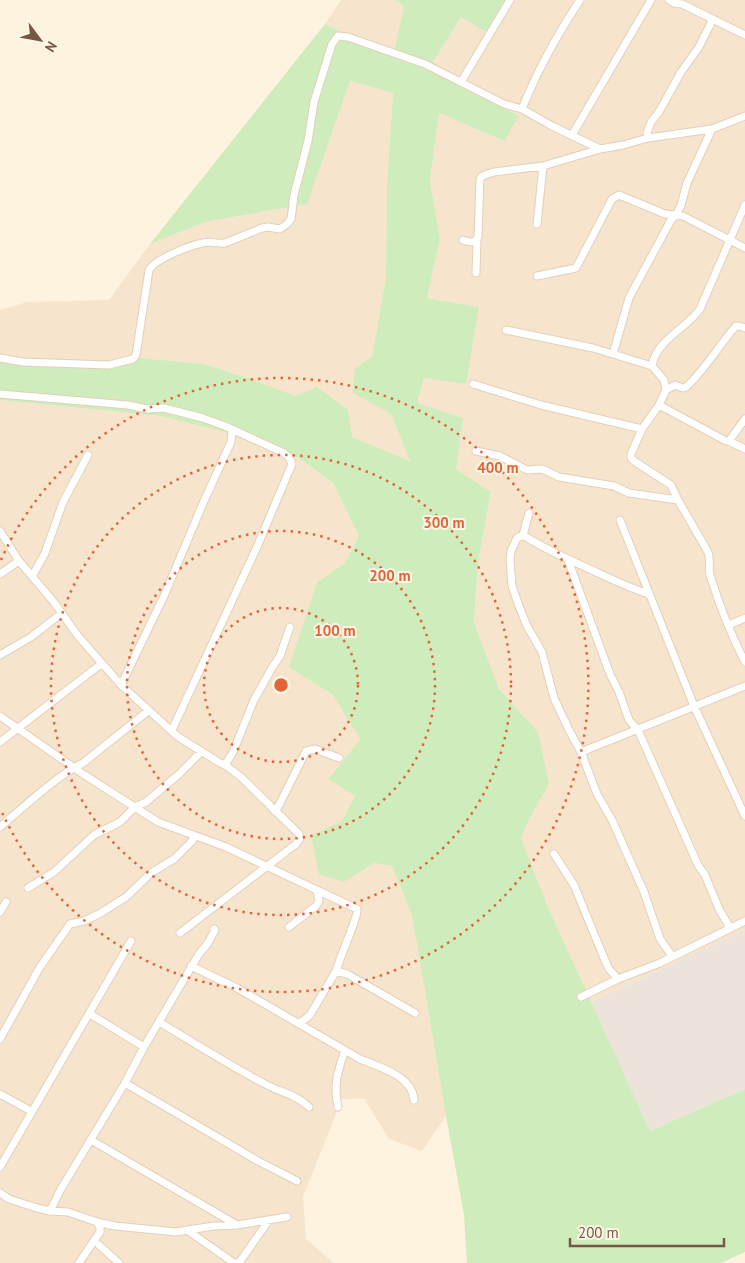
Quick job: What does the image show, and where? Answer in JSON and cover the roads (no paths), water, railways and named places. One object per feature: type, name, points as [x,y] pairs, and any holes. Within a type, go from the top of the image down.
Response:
[{"type":"street","points":[[461,82],[510,0]]},
{"type":"street","points":[[522,109],[531,85],[560,31],[580,0]]},
{"type":"street","points":[[572,135],[651,0]]},
{"type":"street","points":[[669,0],[713,18],[745,35]]},
{"type":"street","points":[[648,138],[647,133],[651,122],[699,46],[713,18]]},
{"type":"street","points":[[0,358],[23,362],[109,365],[133,358],[136,355],[149,270],[153,264],[167,256],[209,242],[218,244],[262,228],[280,229],[287,224],[291,219],[294,195],[308,141],[314,102],[332,44],[338,36],[348,37],[426,64],[504,104],[522,109],[600,149]]},
{"type":"street","points":[[476,273],[481,176],[494,172],[543,166],[600,149],[648,138],[712,128],[745,116]]},
{"type":"street","points":[[613,354],[632,292],[671,220],[676,215],[687,183],[712,128]]},
{"type":"street","points":[[537,224],[543,166]]},
{"type":"street","points":[[537,276],[576,268],[579,265],[591,236],[615,196],[623,196],[665,214],[683,216],[745,248]]},
{"type":"street","points":[[652,366],[656,353],[662,345],[695,316],[700,309],[745,205]]},
{"type":"street","points":[[463,240],[471,242],[477,239]]},
{"type":"street","points":[[745,328],[736,326],[721,343],[704,368],[686,387],[683,388],[675,385],[666,390],[659,405],[642,429],[631,454],[631,458],[671,484],[708,552],[710,561],[709,572],[728,625],[745,662]]},
{"type":"street","points":[[506,330],[593,348],[652,366],[664,380],[666,390]]},
{"type":"street","points":[[473,384],[541,405],[642,429]]},
{"type":"street","points":[[0,394],[128,405],[146,410],[164,408],[203,418],[284,453],[289,457],[292,464],[257,548],[172,730]]},
{"type":"street","points":[[659,405],[726,441],[745,449]]},
{"type":"street","points":[[729,441],[745,419]]},
{"type":"street","points":[[121,685],[164,596],[231,442],[232,430]]},
{"type":"street","points":[[476,451],[500,456],[528,470],[542,469],[559,477],[614,486],[629,493],[678,500]]},
{"type":"street","points":[[33,576],[45,553],[63,502],[88,455]]},
{"type":"street","points":[[529,513],[523,535],[518,538],[511,551],[512,586],[527,626],[542,652],[554,698],[581,752],[597,794],[612,820],[644,892],[660,939],[672,956]]},
{"type":"street","points":[[620,520],[694,706],[745,816]]},
{"type":"street","points":[[0,531],[20,561],[78,636],[121,685],[177,736],[201,752],[225,764],[299,834],[300,838],[296,844],[180,933]]},
{"type":"street","points":[[523,535],[539,546],[568,560],[633,589],[649,594]]},
{"type":"street","points":[[568,560],[628,720],[638,730],[698,865],[705,875],[719,909],[730,928]]},
{"type":"street","points":[[0,574],[20,561]]},
{"type":"street","points":[[0,655],[31,637],[62,613]]},
{"type":"street","points":[[728,625],[745,618]]},
{"type":"street","points":[[225,764],[233,752],[254,700],[280,656],[290,627]]},
{"type":"street","points":[[0,742],[101,664]]},
{"type":"street","points":[[581,752],[745,686]]},
{"type":"street","points":[[0,827],[74,767],[83,764],[148,711]]},
{"type":"street","points":[[0,716],[158,822],[226,847],[358,911],[342,949],[336,972],[310,1015],[300,1023]]},
{"type":"street","points":[[273,809],[275,811],[278,807],[306,751],[316,749],[339,758]]},
{"type":"street","points":[[28,888],[54,872],[94,835],[120,822],[135,806],[146,802],[201,752]]},
{"type":"street","points":[[0,1039],[40,967],[70,924],[84,921],[99,914],[126,897],[151,873],[174,859],[192,842],[195,836]]},
{"type":"street","points":[[554,854],[574,885],[604,958],[618,979]]},
{"type":"street","points":[[289,927],[316,906],[319,901],[317,890]]},
{"type":"street","points":[[0,912],[6,902]]},
{"type":"street","points":[[581,997],[745,921]]},
{"type":"street","points":[[50,1211],[191,966],[212,937],[214,929]]},
{"type":"street","points":[[0,1167],[131,941]]},
{"type":"street","points":[[191,966],[237,988],[360,1059],[381,1067],[403,1079],[414,1093],[414,1100]]},
{"type":"street","points":[[336,972],[346,974],[415,1013]]},
{"type":"street","points":[[90,1014],[144,1047]]},
{"type":"street","points":[[159,1022],[233,1067],[267,1086],[299,1099],[309,1107]]},
{"type":"street","points":[[338,1108],[335,1095],[336,1080],[346,1050]]},
{"type":"street","points":[[125,1083],[258,1161],[297,1181]]},
{"type":"street","points":[[0,1094],[31,1111]]},
{"type":"street","points":[[91,1140],[237,1225]]},
{"type":"street","points":[[0,1193],[22,1204],[50,1211],[76,1213],[97,1222],[114,1226],[166,1231],[237,1225],[287,1217]]},
{"type":"street","points":[[187,1230],[234,1263],[239,1263],[269,1220]]},
{"type":"street","points":[[79,1263],[96,1242],[100,1227],[97,1222]]},
{"type":"street","points":[[96,1242],[119,1263]]}]
